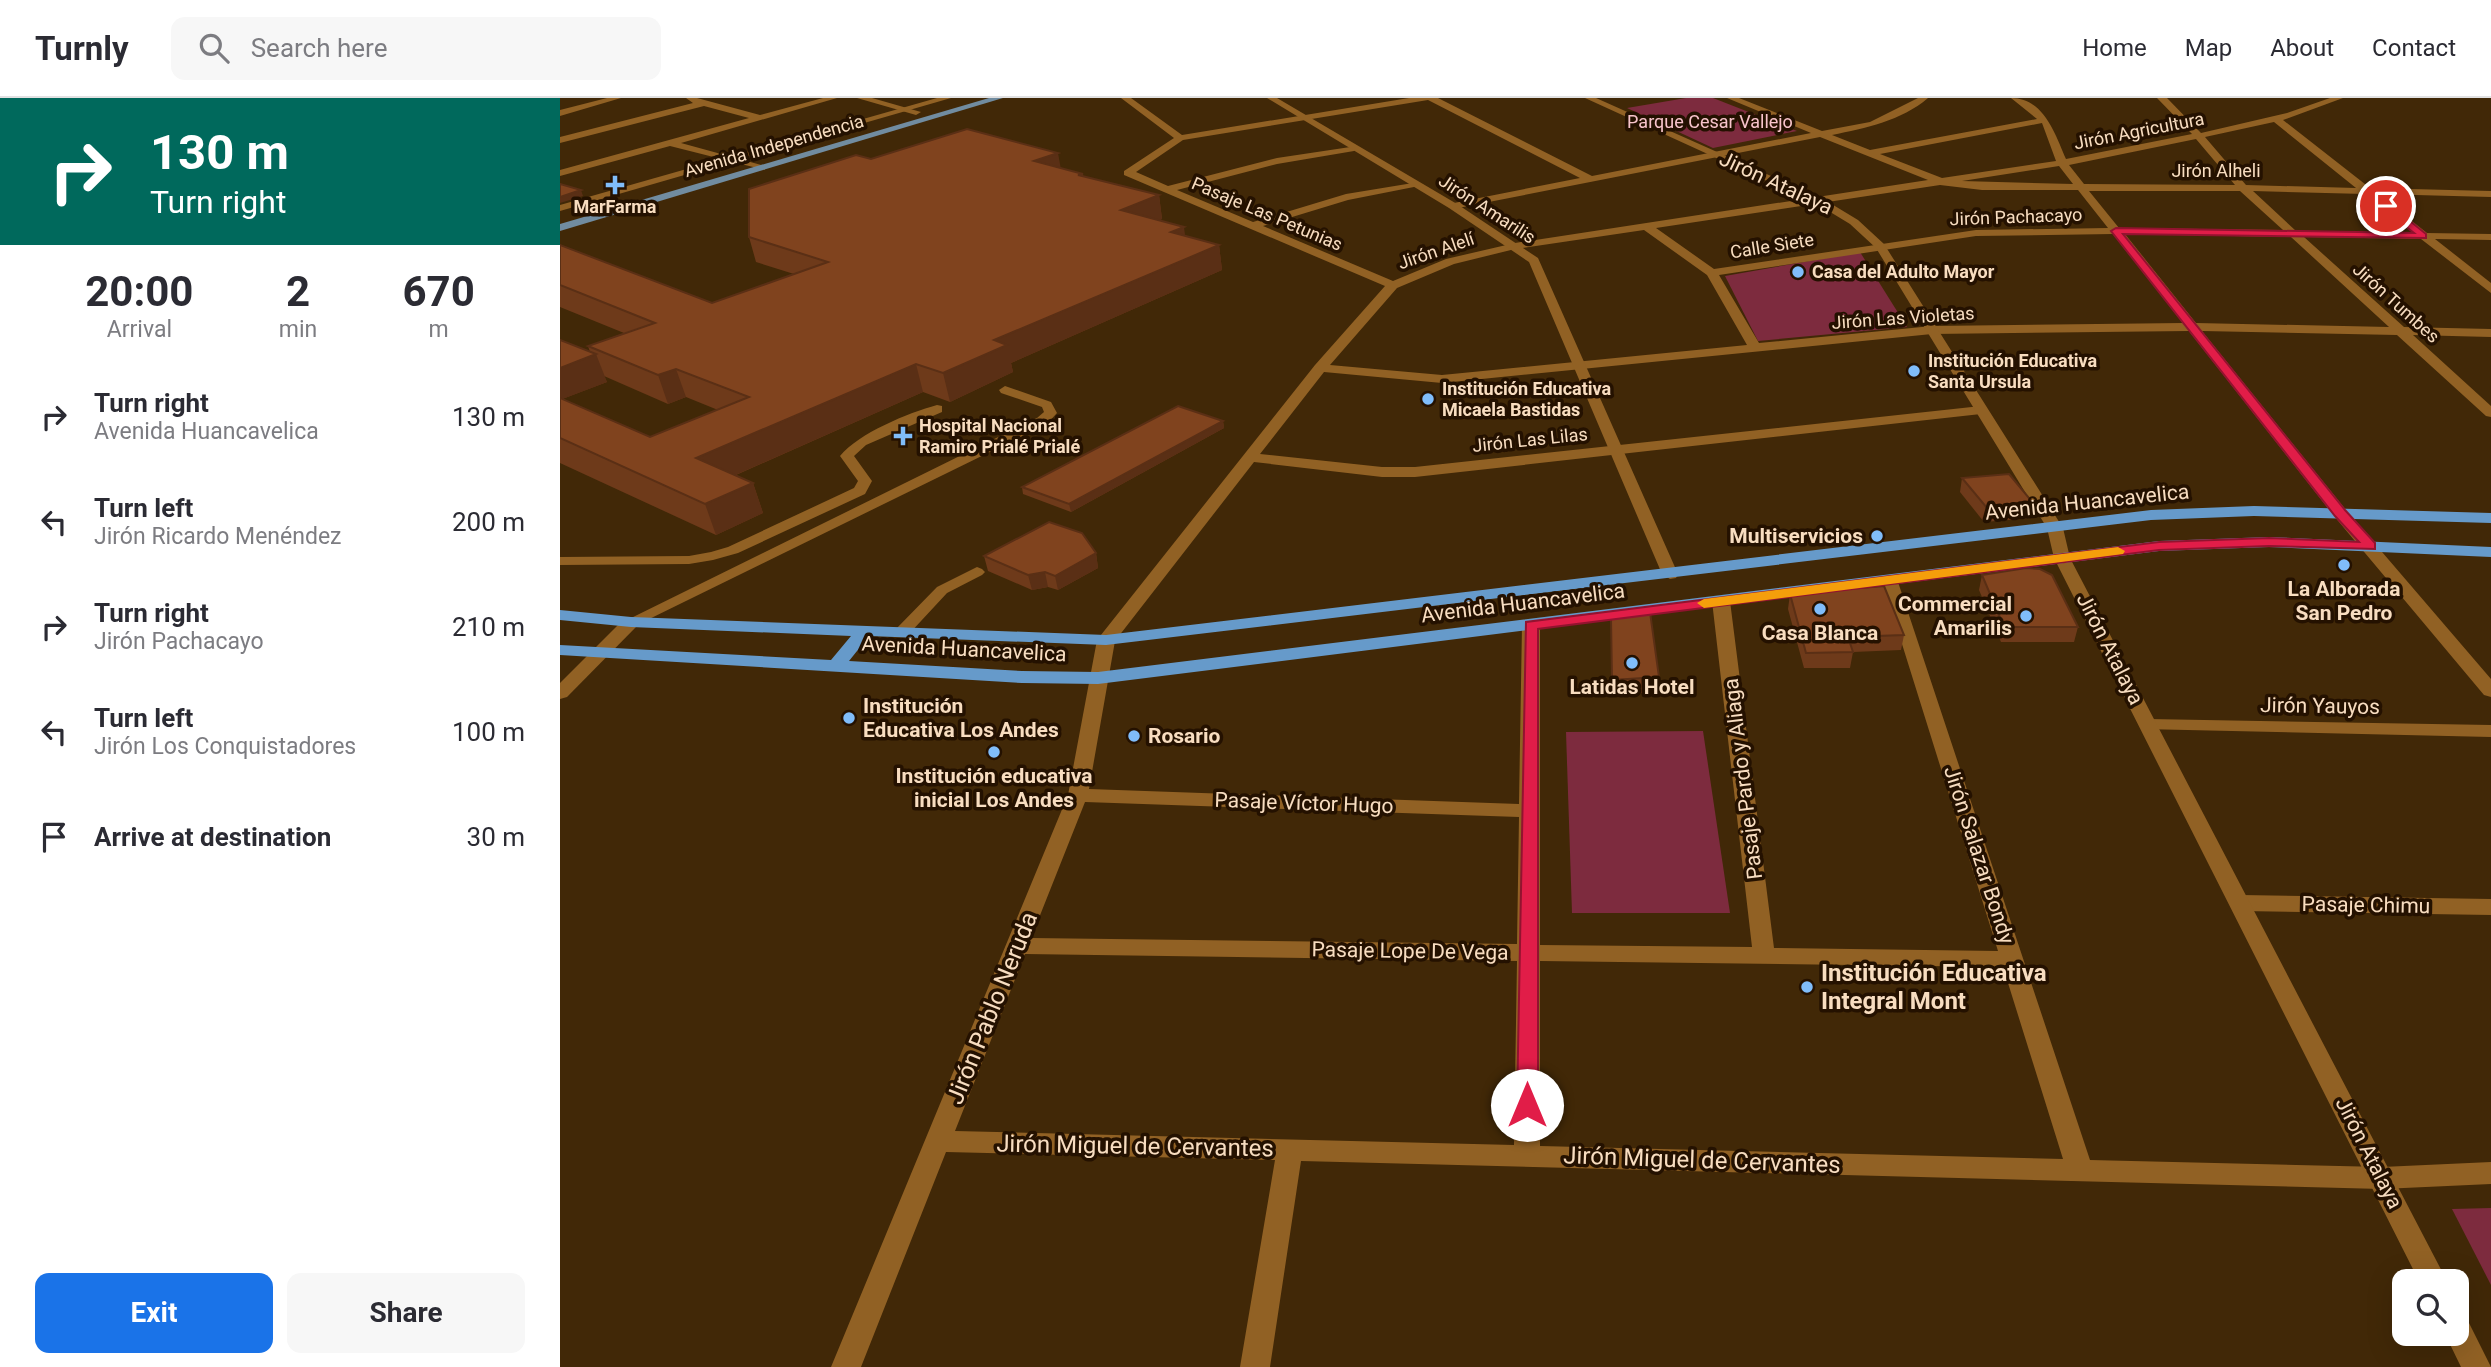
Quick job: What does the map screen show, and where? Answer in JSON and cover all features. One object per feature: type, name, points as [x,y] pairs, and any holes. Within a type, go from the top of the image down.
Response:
[{"type":"highway","name":"Avenida Huancavelica","points":[[560,615],[631,622],[1106,640],[2151,515],[2254,511],[2491,518]]},
{"type":"highway","name":"Avenida Huancavelica","points":[[560,650],[1021,677],[1098,678],[2159,546],[2269,542],[2491,552]]},
{"type":"highway","points":[[836,666],[864,631]]},
{"type":"main road","name":"Avenida Independencia","points":[[560,216],[963,98]]},
{"type":"main road","name":"Avenida Independencia","points":[[560,228],[999,98]]},
{"type":"street","points":[[560,113],[617,98]]},
{"type":"street","points":[[686,98],[760,118]]},
{"type":"street","points":[[560,173],[834,98]]},
{"type":"street","points":[[861,98],[912,111]]},
{"type":"street","name":"Avenida Independencia","points":[[560,208],[729,159],[912,111],[947,98]]},
{"type":"street","points":[[1125,98],[1180,138],[1428,98],[1590,179]]},
{"type":"street","name":"Jirón Amarilis","points":[[1271,98],[1453,206],[1534,260],[1542,272],[1671,574]]},
{"type":"street","name":"Jirón Atalaya","points":[[1589,98],[1821,202],[1854,222],[1880,246],[2055,528],[2062,558],[2427,1269]]},
{"type":"street","points":[[1735,100],[1756,98]]},
{"type":"street","points":[[1453,206],[1883,121],[1924,98]]},
{"type":"street","points":[[2015,98],[2045,120],[2062,163],[2340,513],[2491,691]]},
{"type":"street","name":"Jirón Tumbes","points":[[2161,98],[2177,111],[2244,188],[2491,413]]},
{"type":"street","name":"Jirón Agricultura","points":[[1942,182],[2062,163],[2196,135],[2275,118],[2336,98]]},
{"type":"street","points":[[1735,100],[1942,182]]},
{"type":"street","points":[[560,140],[703,103]]},
{"type":"street","points":[[2275,118],[2491,289]]},
{"type":"street","points":[[1868,153],[2045,120]]},
{"type":"street","name":"Pasaje Las Petunias","points":[[1180,138],[1129,173],[1393,285]]},
{"type":"street","points":[[670,143],[761,168]]},
{"type":"street","points":[[1165,190],[1277,161],[1354,148]]},
{"type":"street","name":"Jirón Alheli","points":[[1942,182],[1982,187],[2244,188],[2491,194]]},
{"type":"street","name":"Jirón Alelí","points":[[1106,640],[1320,368],[1393,285],[1450,261],[1515,246],[1942,182]]},
{"type":"street","points":[[1251,226],[1346,197],[1415,184]]},
{"type":"street","points":[[1647,227],[1712,274],[1755,348]]},
{"type":"street","name":"Jirón Pachacayo","points":[[1880,246],[1976,233],[2116,231],[2491,237]]},
{"type":"street","name":"Calle Siete","points":[[1712,274],[1880,246]]},
{"type":"street","name":"Jirón Las Violetas","points":[[1320,368],[1441,379],[1932,330],[2192,327],[2491,333]]},
{"type":"street","name":"Jirón Las Lilas","points":[[1250,457],[1382,472],[1415,472],[1981,410]]},
{"type":"street","name":"Jirón Salazar Bondy","points":[[1890,580],[2080,1170]]},
{"type":"street","name":"Pasaje Pardo y Aliaga","points":[[1721,601],[1765,956]]},
{"type":"street","points":[[560,693],[597,653],[631,622]]},
{"type":"street","points":[[1527,1156],[1531,625]]},
{"type":"street","name":"Jirón Pablo Neruda","points":[[846,1367],[1078,795],[1106,640]]},
{"type":"street","name":"Jirón Yauyos","points":[[2149,725],[2491,732]]},
{"type":"street","name":"Pasaje Víctor Hugo","points":[[1078,795],[1530,811]]},
{"type":"street","name":"Pasaje Chimu","points":[[2241,903],[2491,907]]},
{"type":"street","name":"Pasaje Lope De Vega","points":[[1017,946],[2012,959]]},
{"type":"street","name":"Jirón Miguel de Cervantes","points":[[938,1141],[2382,1178],[2491,1173]]},
{"type":"street","points":[[1255,1367],[1290,1150]]},
{"type":"street","points":[[2466,1346],[2476,1367]]},
{"type":"lane","points":[[631,622],[1042,421],[1051,413],[1047,405],[1005,390]]},
{"type":"lane","points":[[560,561],[689,560],[733,550],[860,491],[865,481],[847,456],[861,442],[937,409]]},
{"type":"lane","points":[[902,632],[942,590],[977,572]]},
{"type":"green space","name":"Parque Cesar Vallejo","points":[[1686,98],[1713,98],[1797,131],[1713,148],[1627,108]]},
{"type":"green space","points":[[1860,252],[1907,327],[1758,341],[1725,276]]},
{"type":"green space","points":[[1703,731],[1730,913],[1572,913],[1566,732]]},
{"type":"green space","points":[[2491,1208],[2491,1285],[2452,1209]]},
{"type":"building","points":[[967,129],[1058,153],[1034,161],[1159,195],[1121,210],[1184,227],[1171,232],[1219,245],[994,340],[1007,345],[943,373],[916,364],[696,458],[753,483],[705,504],[560,438],[560,398],[650,437],[749,397],[676,369],[658,375],[588,346],[655,323],[560,285],[560,245],[712,303],[828,262],[749,237],[749,189],[856,155],[871,159]]},
{"type":"building","points":[[560,184],[581,190],[560,197]]},
{"type":"building","points":[[560,340],[596,354],[560,368]]},
{"type":"building","points":[[1178,406],[1223,421],[1069,504],[1022,487]]},
{"type":"building","points":[[2009,474],[2034,504],[1987,508],[1962,478]]},
{"type":"building","points":[[1049,522],[1082,533],[1096,553],[1055,576],[1045,572],[1028,575],[984,556]]},
{"type":"building","name":"Commercial Amarilis","points":[[2026,568],[2040,569],[2052,575],[2078,627],[2004,627],[1982,575]]},
{"type":"building","points":[[1884,586],[1904,635],[1848,637],[1853,652],[1806,653],[1790,594]]},
{"type":"building","name":"Latidas Hotel","points":[[1650,612],[1659,677],[1612,680],[1611,618]]},
{"type":"slow traffic","points":[[1704,603],[2118,551]]},
{"type":"place","name":"MarFarma","points":[[615,185]]},
{"type":"place","name":"Casa del Adulto Mayor","points":[[1798,272]]},
{"type":"place","name":"Institución Educativa Santa Ursula","points":[[1914,371]]},
{"type":"place","name":"Institución Educativa Micaela Bastidas","points":[[1428,399]]},
{"type":"place","name":"Hospital Nacional Ramiro Prialé Prialé","points":[[903,436]]},
{"type":"place","name":"Multiservicios","points":[[1877,536]]},
{"type":"place","name":"La Alborada San Pedro","points":[[2344,565]]},
{"type":"place","name":"Casa Blanca","points":[[1820,609]]},
{"type":"place","name":"Commercial Amarilis","points":[[2026,616]]},
{"type":"place","name":"Latidas Hotel","points":[[1632,663]]},
{"type":"place","name":"Institución Educativa Los Andes","points":[[849,718]]},
{"type":"place","name":"Rosario","points":[[1134,736]]},
{"type":"place","name":"Institución educativa inicial Los Andes","points":[[994,752]]},
{"type":"place","name":"Institución Educativa Integral Mont","points":[[1807,987]]},
{"type":"route","points":[[1527,1105],[1531,625],[2159,546],[2269,542],[2370,546],[2340,513],[2116,231],[2423,236],[2386,206]]}]
